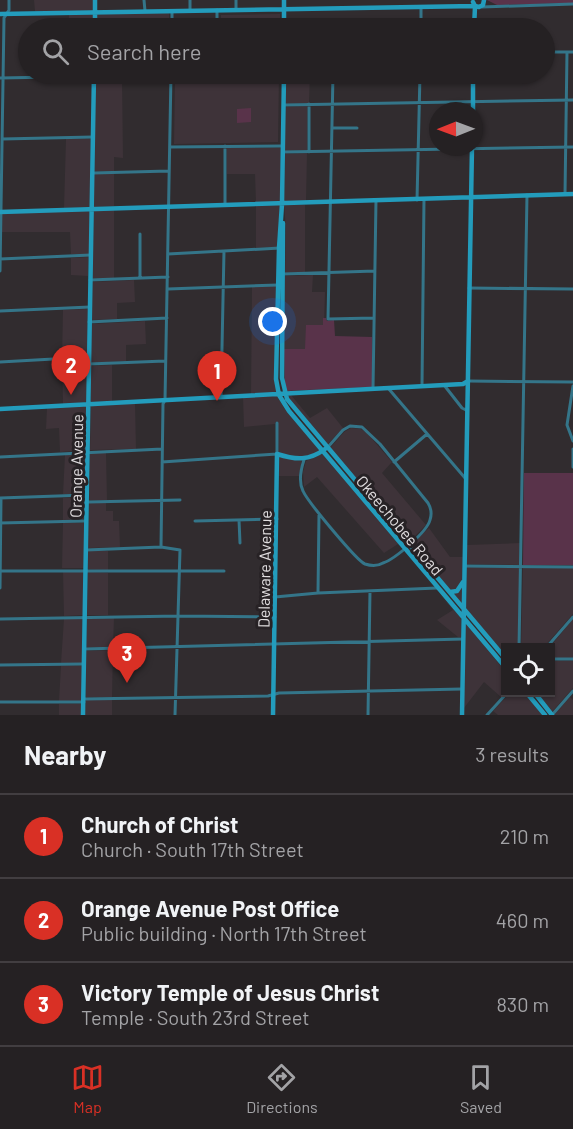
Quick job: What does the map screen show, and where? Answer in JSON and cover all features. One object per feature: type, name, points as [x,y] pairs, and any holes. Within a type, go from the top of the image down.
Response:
[{"type":"street","points":[[0,271],[2,78],[4,18],[7,14],[9,0]]},
{"type":"street","points":[[95,0],[95,18]]},
{"type":"street","points":[[144,0],[145,11]]},
{"type":"street","points":[[190,0],[190,10]]},
{"type":"street","points":[[236,0],[236,10]]},
{"type":"street","points":[[284,0],[284,18]]},
{"type":"street","points":[[406,0],[407,7]]},
{"type":"street","points":[[0,14],[573,4]]},
{"type":"street","points":[[421,7],[421,18]]},
{"type":"street","points":[[217,10],[217,18]]},
{"type":"street","points":[[172,11],[172,18]]},
{"type":"street","points":[[555,52],[573,52]]},
{"type":"street","points":[[565,194],[567,52]]},
{"type":"street","points":[[2,78],[18,77]]},
{"type":"street","name":"Orange Avenue","points":[[83,715],[94,84]]},
{"type":"street","points":[[161,547],[162,405],[165,400],[171,84]]},
{"type":"street","points":[[282,394],[276,379],[278,285],[284,229],[282,218],[284,84]]},
{"type":"street","points":[[333,84],[328,319],[374,318]]},
{"type":"street","points":[[417,200],[420,84]]},
{"type":"street","points":[[473,84],[473,102]]},
{"type":"street","points":[[483,103],[573,100]]},
{"type":"street","points":[[283,105],[429,103]]},
{"type":"street","points":[[309,104],[309,152]]},
{"type":"street","points":[[332,128],[357,128]]},
{"type":"street","points":[[1,139],[93,137]]},
{"type":"street","points":[[225,146],[225,205]]},
{"type":"street","points":[[170,147],[283,146]]},
{"type":"street","points":[[483,148],[573,147]]},
{"type":"street","points":[[283,152],[429,149]]},
{"type":"street","points":[[462,715],[472,156]]},
{"type":"street","points":[[93,173],[170,171]]},
{"type":"street","points":[[0,212],[573,194]]},
{"type":"street","points":[[519,643],[527,195]]},
{"type":"street","points":[[374,389],[376,200]]},
{"type":"street","points":[[422,386],[424,200]]},
{"type":"street","points":[[140,234],[140,278]]},
{"type":"street","points":[[168,254],[281,248]]},
{"type":"street","points":[[281,248],[283,274],[282,394]]},
{"type":"street","points":[[221,396],[224,250]]},
{"type":"street","points":[[0,259],[91,255]]},
{"type":"street","points":[[283,274],[375,271]]},
{"type":"street","points":[[90,280],[168,277]]},
{"type":"street","points":[[168,289],[278,285]]},
{"type":"street","points":[[469,288],[573,289]]},
{"type":"street","points":[[0,311],[90,308]]},
{"type":"street","points":[[89,322],[167,318]]},
{"type":"street","points":[[0,362],[89,357]]},
{"type":"street","points":[[89,364],[166,361]]},
{"type":"street","points":[[0,409],[463,384],[468,381],[573,382]]},
{"type":"street","points":[[444,385],[462,408],[467,410]]},
{"type":"street","points":[[573,386],[567,425],[573,441]]},
{"type":"street","points":[[388,388],[466,479]]},
{"type":"street","name":"Okeechobee Road","points":[[282,394],[289,411],[325,449],[501,653]]},
{"type":"street","name":"Delaware Avenue","points":[[273,715],[277,423]]},
{"type":"street","points":[[162,462],[277,454],[304,460],[325,449],[343,430],[356,426],[368,432],[431,508],[431,517],[427,527],[386,563],[373,566],[359,561],[303,491],[301,471],[304,460]]},
{"type":"street","points":[[394,462],[426,434]]},
{"type":"street","points":[[0,456],[162,449]]},
{"type":"street","points":[[573,449],[573,467]]},
{"type":"street","points":[[0,588],[0,498],[88,495]]},
{"type":"street","points":[[88,502],[180,500]]},
{"type":"street","points":[[318,592],[319,513]]},
{"type":"street","points":[[195,521],[277,519]]},
{"type":"street","points":[[239,520],[240,543]]},
{"type":"street","points":[[0,523],[87,521]]},
{"type":"street","name":"Okeechobee Road","points":[[407,546],[437,588],[501,662]]},
{"type":"street","points":[[86,550],[161,547],[180,550],[180,616],[175,715]]},
{"type":"street","points":[[465,566],[573,567]]},
{"type":"street","points":[[0,571],[224,570]]},
{"type":"street","points":[[448,591],[457,591],[465,580]]},
{"type":"street","points":[[275,597],[318,592],[437,588]]},
{"type":"street","points":[[368,715],[370,591]]},
{"type":"street","points":[[0,619],[275,617]]},
{"type":"street","points":[[550,643],[573,617]]},
{"type":"street","points":[[463,636],[467,628],[472,628]]},
{"type":"street","points":[[84,649],[463,636]]},
{"type":"street","points":[[555,659],[573,660]]},
{"type":"street","points":[[0,665],[84,664]]},
{"type":"street","points":[[0,702],[462,689]]},
{"type":"street","points":[[537,697],[552,715],[573,691]]},
{"type":"street","points":[[487,715],[504,697]]},
{"type":"street","points":[[529,697],[545,715]]},
{"type":"shaded area","points":[[34,0],[93,0],[93,11],[35,11]]},
{"type":"shaded area","points":[[487,0],[573,0],[573,3],[497,5]]},
{"type":"shaded area","points":[[169,13],[169,18],[97,18],[97,14]]},
{"type":"shaded area","points":[[69,14],[93,14],[93,18],[69,18]]},
{"type":"shaded area","points":[[280,14],[280,18],[221,18],[221,15]]},
{"type":"shaded area","points":[[96,84],[122,84],[123,158],[114,157],[114,171],[94,171]]},
{"type":"shaded area","points":[[175,84],[279,84],[278,142],[174,144]]},
{"type":"shaded area","points":[[286,84],[310,84],[309,103],[285,104]]},
{"type":"shaded area","points":[[307,106],[307,150],[285,151],[285,107]]},
{"type":"shaded area","points":[[251,108],[251,122],[237,123],[237,109]]},
{"type":"shaded area","points":[[66,139],[91,139],[90,207],[64,208]]},
{"type":"shaded area","points":[[227,148],[281,148],[280,202],[256,203],[255,174],[227,174]]},
{"type":"shaded area","points":[[307,153],[306,201],[284,202],[285,154]]},
{"type":"shaded area","points":[[94,174],[114,174],[114,206],[94,207]]},
{"type":"shaded area","points":[[280,205],[277,247],[256,248],[256,206]]},
{"type":"shaded area","points":[[284,205],[305,205],[305,272],[285,273]]},
{"type":"shaded area","points":[[90,210],[89,254],[71,254],[70,232],[2,232],[2,213]]},
{"type":"shaded area","points":[[94,210],[114,210],[114,278],[92,278]]},
{"type":"shaded area","points":[[89,257],[88,276],[71,275],[71,258]]},
{"type":"shaded area","points":[[313,275],[312,292],[325,292],[324,325],[305,349],[284,349],[285,276]]},
{"type":"shaded area","points":[[134,280],[135,302],[117,303],[117,319],[91,320],[92,282]]},
{"type":"shaded area","points":[[276,286],[277,393],[251,394],[252,287]]},
{"type":"shaded area","points":[[88,309],[87,355],[62,357],[63,310]]},
{"type":"shaded area","points":[[323,318],[327,321],[334,320],[335,336],[372,337],[372,387],[285,391],[284,349],[305,349],[306,325],[323,325]]},
{"type":"shaded area","points":[[145,321],[146,344],[126,345],[126,361],[91,363],[91,324]]},
{"type":"shaded area","points":[[87,359],[87,402],[63,404],[62,360]]},
{"type":"shaded area","points":[[112,365],[112,401],[91,402],[91,366]]},
{"type":"shaded area","points":[[291,395],[310,418],[327,408],[343,428],[327,445],[293,405],[287,396]]},
{"type":"shaded area","points":[[277,396],[287,412],[321,451],[304,458],[279,453],[278,422],[244,427],[243,397]]},
{"type":"shaded area","points":[[135,403],[136,449],[90,450],[91,405]]},
{"type":"shaded area","points":[[87,406],[86,450],[60,452],[59,428],[46,429],[47,408]]},
{"type":"shaded area","points":[[351,428],[361,429],[367,433],[392,462],[382,473],[426,525],[409,542],[330,448],[344,432]]},
{"type":"shaded area","points":[[90,453],[106,453],[107,500],[89,500]]},
{"type":"shaded area","points":[[323,453],[402,548],[398,544],[384,553],[317,477],[304,487],[303,472],[306,461]]},
{"type":"shaded area","points":[[86,454],[86,494],[63,494],[65,455]]},
{"type":"shaded area","points":[[279,457],[302,461],[299,476],[279,476]]},
{"type":"shaded area","points":[[524,473],[573,473],[573,565],[523,565]]},
{"type":"shaded area","points":[[86,497],[85,519],[63,520],[63,498]]},
{"type":"shaded area","points":[[89,503],[106,503],[106,511],[113,511],[113,521],[119,521],[120,547],[88,548]]},
{"type":"shaded area","points":[[63,523],[85,523],[84,568],[62,568]]},
{"type":"shaded area","points":[[429,528],[450,557],[463,557],[462,606],[411,544]]},
{"type":"shaded area","points":[[520,543],[519,565],[467,564],[467,545]]},
{"type":"shaded area","points":[[88,551],[108,551],[108,570],[88,569]]},
{"type":"shaded area","points":[[467,567],[520,568],[518,643],[501,643],[501,652],[466,610]]},
{"type":"shaded area","points":[[523,568],[573,568],[573,614],[548,643],[521,643]]},
{"type":"shaded area","points":[[63,571],[84,571],[83,615],[64,616]]},
{"type":"shaded area","points":[[88,572],[108,573],[108,615],[87,615]]},
{"type":"shaded area","points":[[436,590],[461,618],[461,637],[437,620],[453,610]]},
{"type":"shaded area","points":[[114,618],[113,647],[86,647],[87,619]]},
{"type":"shaded area","points":[[64,619],[83,619],[82,663],[61,663]]},
{"type":"shaded area","points":[[573,619],[573,658],[555,658],[555,643],[553,643]]},
{"type":"shaded area","points":[[465,622],[501,666],[501,697],[484,682],[464,708]]},
{"type":"shaded area","points":[[113,650],[112,697],[86,697],[86,651]]},
{"type":"shaded area","points":[[555,661],[573,661],[573,688],[552,712],[539,697],[555,697]]},
{"type":"shaded area","points":[[61,666],[82,666],[82,701],[59,701]]},
{"type":"shaded area","points":[[506,697],[527,697],[543,715],[498,715],[493,711]]},
{"type":"shaded area","points":[[570,697],[573,700],[573,715],[554,715]]},
{"type":"shaded area","points":[[86,700],[112,700],[112,715],[85,715]]},
{"type":"shaded area","points":[[59,704],[82,704],[82,715],[59,715]]},
{"type":"place","name":"Orange Avenue Post Office","points":[[71,395]]},
{"type":"place","name":"Church of Christ","points":[[217,401]]},
{"type":"place","name":"Victory Temple of Jesus Christ","points":[[127,683]]}]
